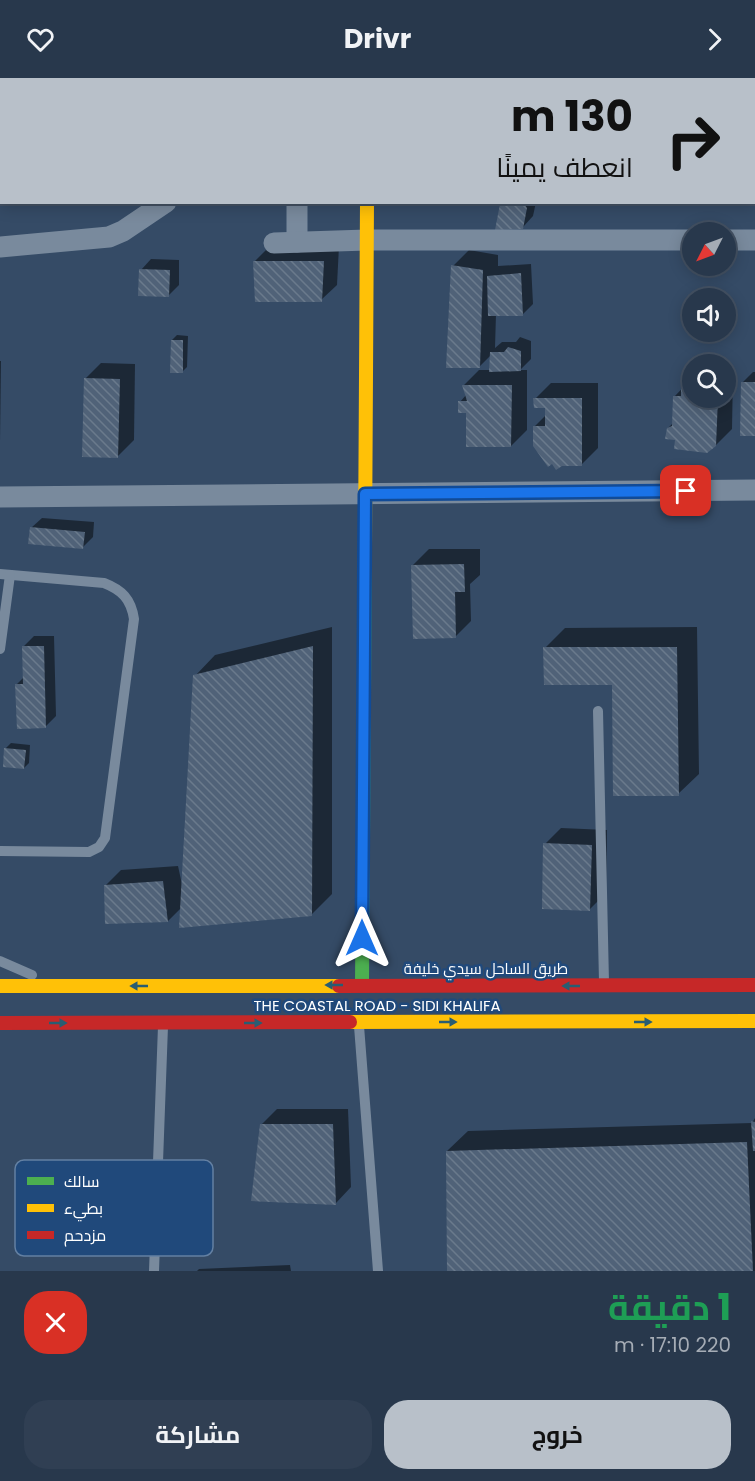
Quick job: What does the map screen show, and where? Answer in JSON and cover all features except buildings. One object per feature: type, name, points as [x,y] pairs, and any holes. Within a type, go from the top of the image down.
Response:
[{"type":"main road","points":[[362,985],[367,204]]},
{"type":"main road","name":"طريق الساحل سيدي خليفة","points":[[0,986],[755,985]]},
{"type":"main road","points":[[90,986],[92,1023]]},
{"type":"main road","name":"THE COASTAL ROAD - SIDI KHALIFA","points":[[0,1023],[755,1021]]},
{"type":"street","points":[[0,247],[109,237],[123,231],[163,204]]},
{"type":"street","points":[[297,204],[297,242]]},
{"type":"street","points":[[274,243],[367,240],[682,240]]},
{"type":"street","points":[[736,240],[755,240]]},
{"type":"street","points":[[0,497],[755,490]]},
{"type":"lane","points":[[0,649],[5,574],[104,583],[117,588],[127,597],[134,619],[105,838],[99,847],[89,852],[0,851]]},
{"type":"lane","points":[[598,711],[604,986]]},
{"type":"lane","points":[[0,961],[57,986]]},
{"type":"lane","points":[[158,1160],[163,1023]]},
{"type":"lane","points":[[359,1023],[378,1271]]},
{"type":"lane","points":[[154,1271],[155,1256]]},
{"type":"traffic: fast","points":[[362,985],[365,549]]},
{"type":"traffic: slow","points":[[365,549],[367,204]]},
{"type":"traffic: slow","points":[[0,986],[339,986]]},
{"type":"traffic: slow","points":[[350,1022],[755,1021]]},
{"type":"traffic: jam","points":[[339,986],[755,985]]},
{"type":"traffic: jam","points":[[0,1023],[350,1022]]},
{"type":"route","points":[[362,938],[365,494],[686,491]]}]
